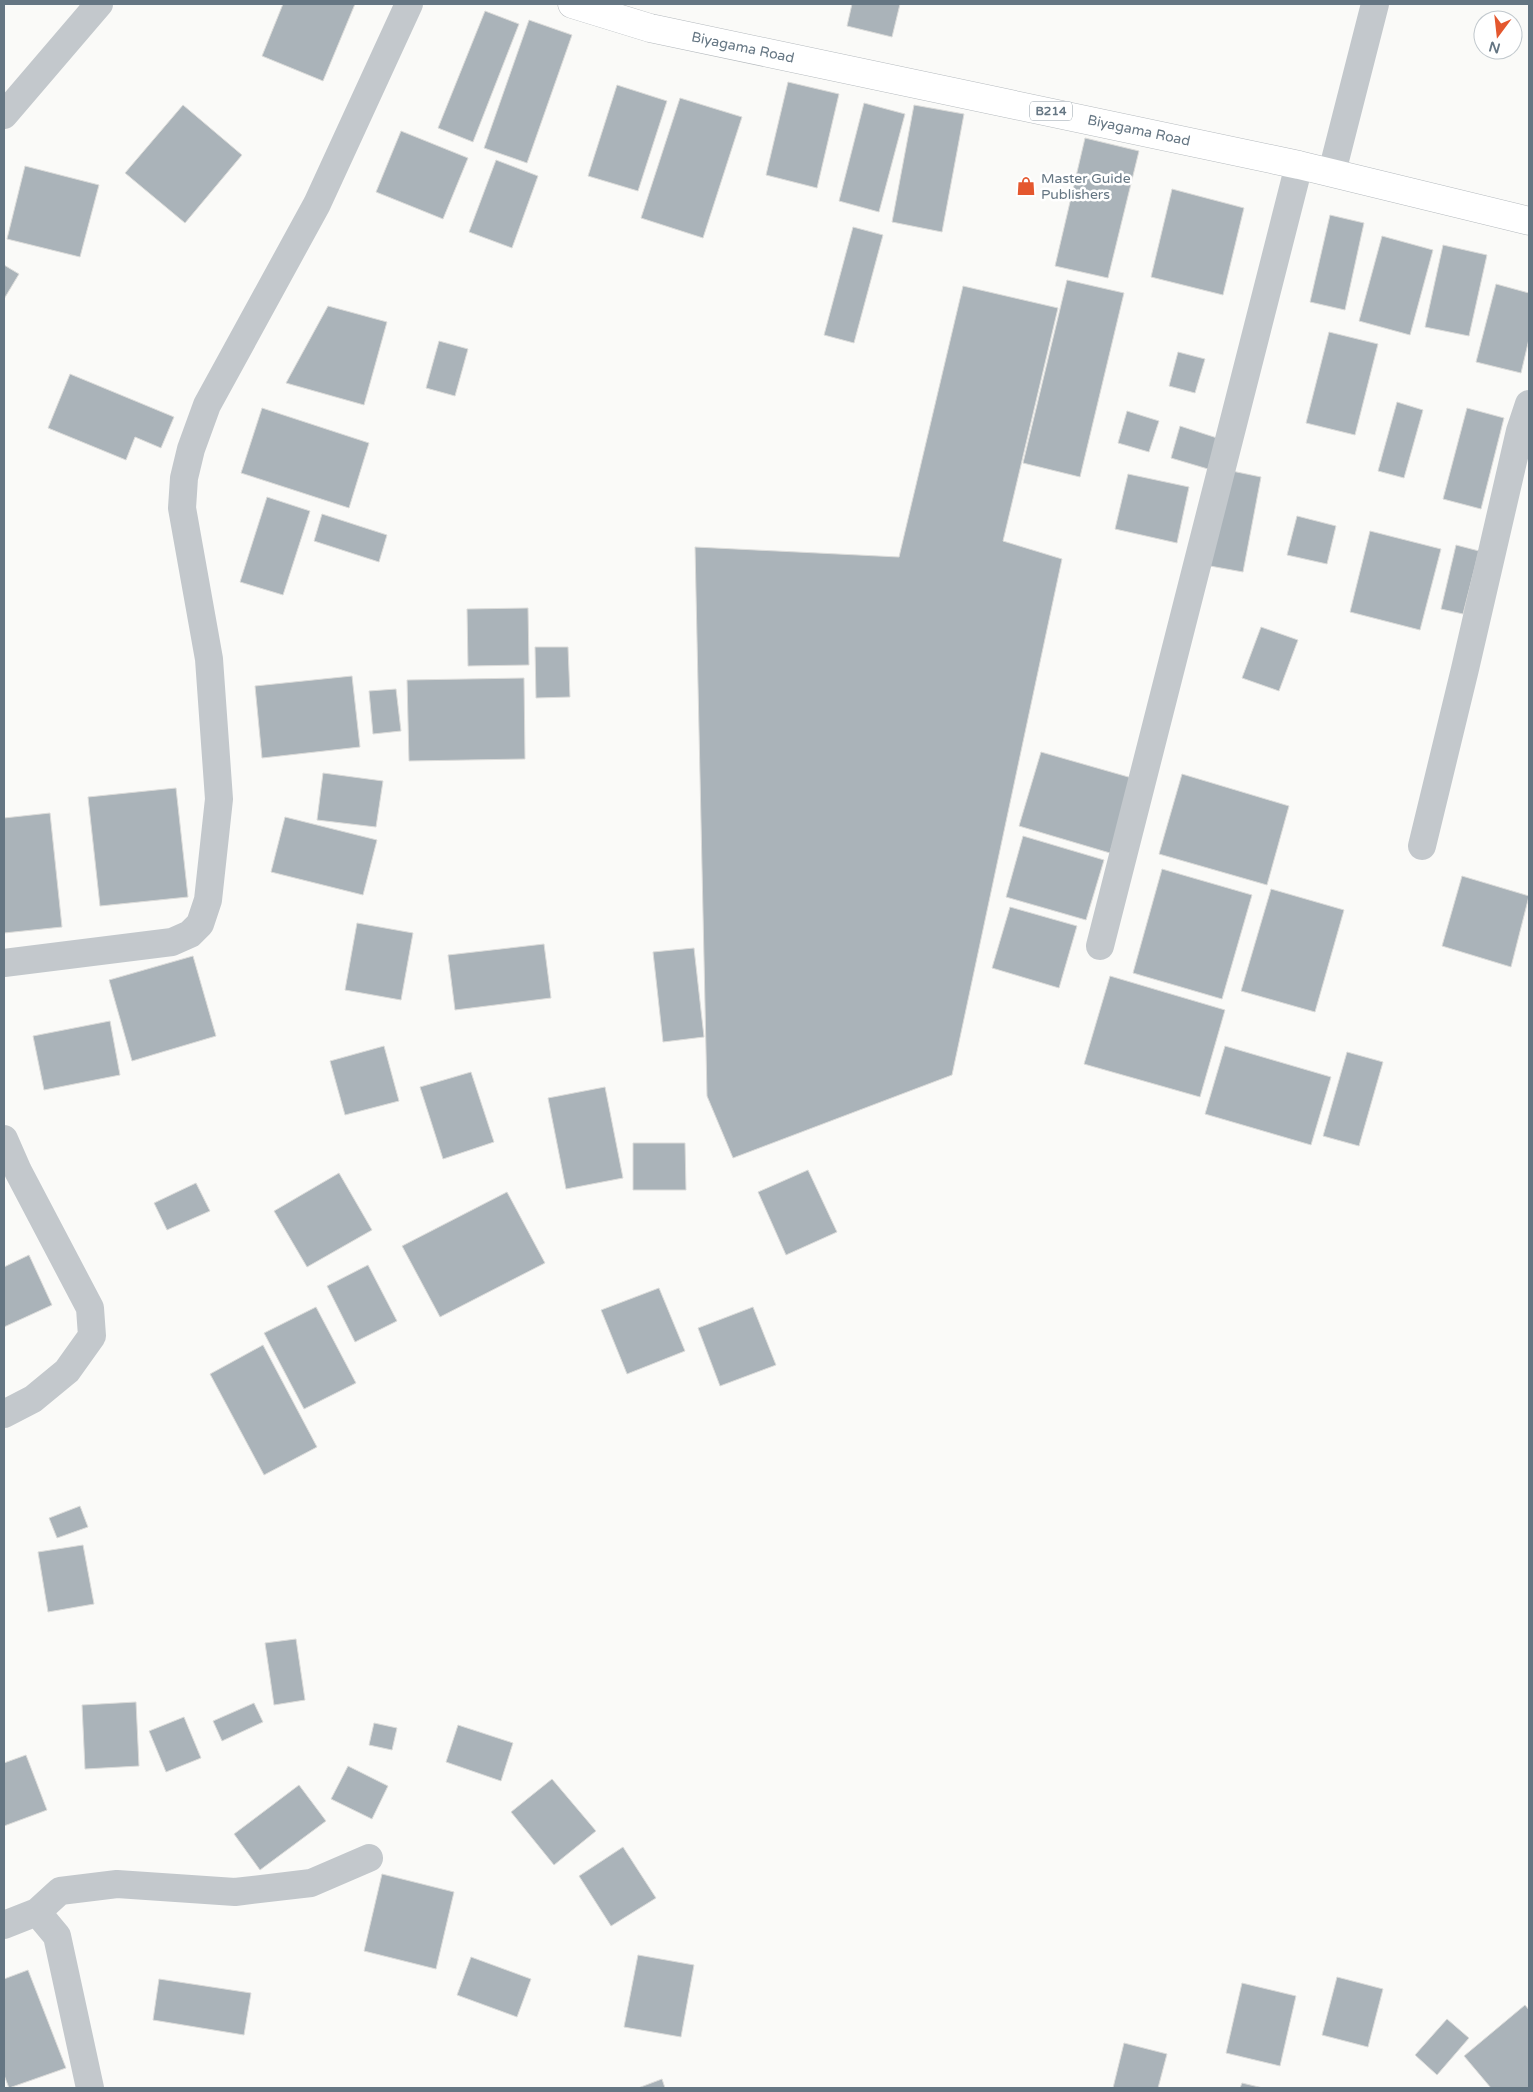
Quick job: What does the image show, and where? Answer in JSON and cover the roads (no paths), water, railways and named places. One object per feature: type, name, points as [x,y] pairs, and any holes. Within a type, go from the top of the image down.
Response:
[{"type":"main road","name":"Biyagama Road","points":[[572,4],[650,28],[943,88],[1332,172],[1529,221]]},
{"type":"street","points":[[4,115],[99,4]]},
{"type":"street","points":[[4,963],[172,942],[190,934],[200,924],[208,900],[219,799],[209,659],[182,508],[184,478],[190,449],[207,405],[317,204],[409,4]]},
{"type":"street","points":[[1332,172],[1375,4]]},
{"type":"street","points":[[1100,946],[1298,165]]},
{"type":"street","points":[[1422,846],[1520,431],[1529,404]]},
{"type":"street","points":[[4,1139],[18,1171],[90,1308],[92,1336],[67,1370],[32,1399],[4,1414]]},
{"type":"street","points":[[4,1925],[37,1912],[60,1891],[116,1884],[236,1892],[311,1883],[368,1858]]},
{"type":"street","points":[[37,1912],[57,1936],[90,2088]]},
{"type":"place","name":"Master Guide Publishers","points":[[1026,186]]}]
